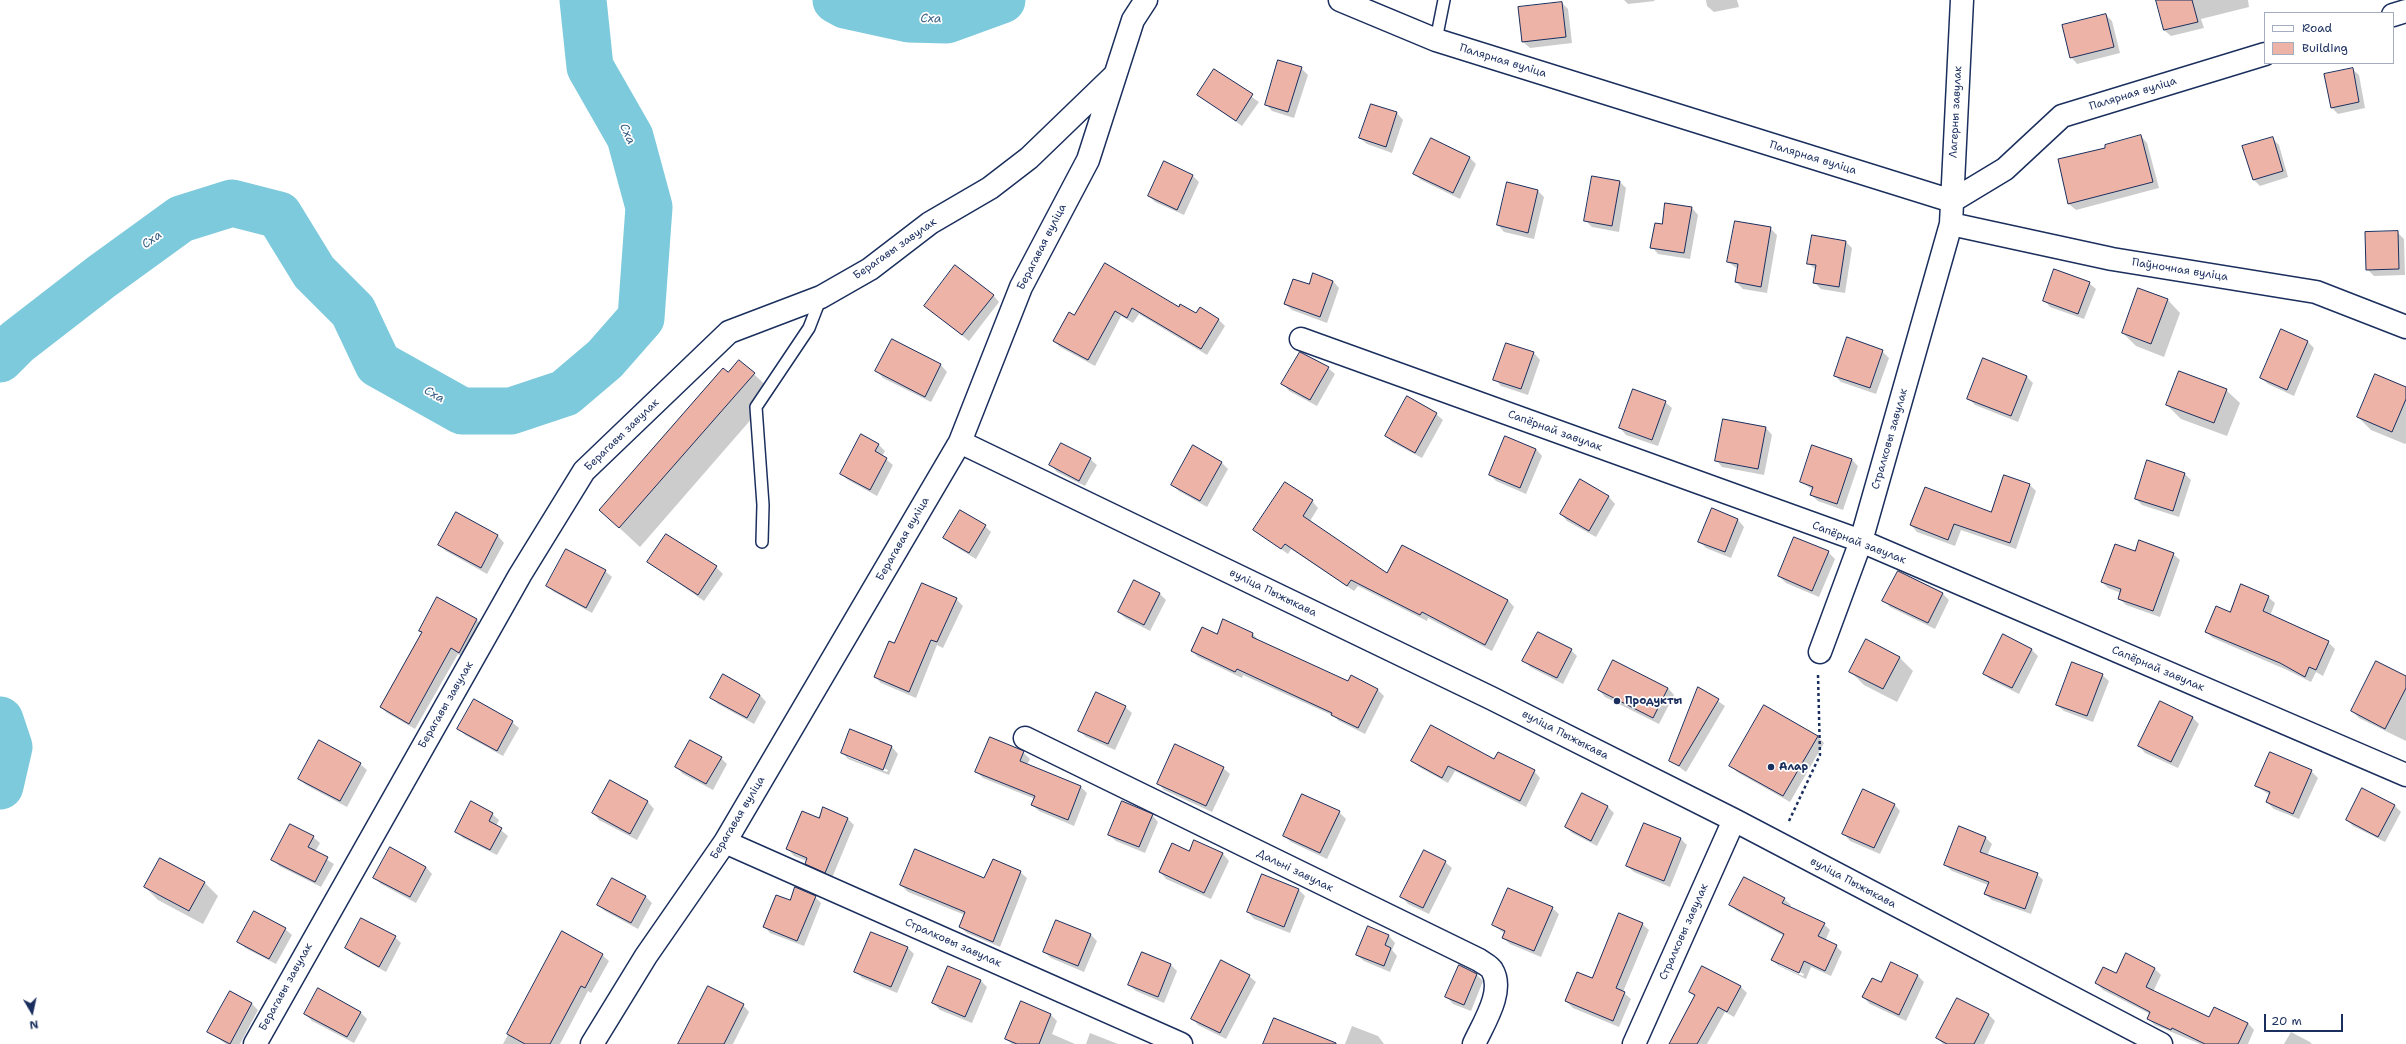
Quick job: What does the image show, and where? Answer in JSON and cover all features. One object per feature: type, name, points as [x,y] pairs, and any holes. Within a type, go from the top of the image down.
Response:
[{"type":"street","name":"Берагавая вуліца","points":[[592,1044],[646,956],[725,842],[960,442],[1021,287],[1088,160],[1133,20],[1146,0]]},
{"type":"street","name":"Палярная вуліца","points":[[1340,0],[1436,40],[1952,201],[2005,169],[2062,116],[2264,54]]},
{"type":"street","name":"Лагерны завулак","points":[[1951,224],[1962,0]]},
{"type":"street","points":[[2394,15],[2406,11]]},
{"type":"street","name":"Берагавы завулак","points":[[255,1044],[520,575],[584,472],[729,332],[821,297],[870,269],[930,223],[990,188],[1029,158],[1115,75]]},
{"type":"street","name":"Паўночная вуліца","points":[[1951,224],[2112,259],[2316,292],[2406,327]]},
{"type":"street","name":"Стралковы завулак","points":[[1820,652],[1861,542],[1951,224]]},
{"type":"street","name":"Сапёрнай завулак","points":[[1301,339],[1861,542],[2406,775]]},
{"type":"street","name":"вуліца Пыжыкава","points":[[960,442],[1491,698],[1734,820],[2161,1044]]},
{"type":"street","name":"Дальні завулак","points":[[1025,738],[1479,960],[1491,968],[1496,980],[1496,992],[1474,1044]]},
{"type":"street","name":"Стралковы завулак","points":[[1634,1044],[1734,820]]},
{"type":"street","name":"Стралковы завулак","points":[[725,842],[1181,1044]]},
{"type":"lane","points":[[1436,40],[1444,0]]},
{"type":"lane","points":[[762,542],[763,505],[756,407],[809,328],[821,297]]},
{"type":"path","points":[[1777,843],[1799,803],[1820,755],[1818,679],[1820,652]]},
{"type":"building","points":[[2156,0],[2192,0],[2198,22],[2164,30]]},
{"type":"building","points":[[1562,2],[1566,37],[1522,42],[1518,7]]},
{"type":"building","points":[[2106,14],[2114,47],[2070,58],[2062,25]]},
{"type":"building","points":[[1278,60],[1302,67],[1288,112],[1265,105]]},
{"type":"building","points":[[2353,68],[2359,102],[2331,108],[2324,74]]},
{"type":"building","points":[[1214,69],[1253,94],[1236,121],[1197,95]]},
{"type":"building","points":[[1371,104],[1397,112],[1386,147],[1359,138]]},
{"type":"building","points":[[2141,135],[2153,182],[2068,204],[2058,159],[2105,148],[2105,145]]},
{"type":"building","points":[[2273,137],[2283,171],[2253,180],[2242,146]]},
{"type":"building","points":[[1431,138],[1470,157],[1453,193],[1413,174]]},
{"type":"building","points":[[1164,161],[1193,175],[1177,210],[1148,196]]},
{"type":"building","points":[[1592,176],[1620,181],[1612,226],[1584,221]]},
{"type":"building","points":[[1507,182],[1538,190],[1528,233],[1497,225]]},
{"type":"building","points":[[1665,203],[1692,207],[1684,253],[1650,248],[1655,223],[1662,224]]},
{"type":"building","points":[[1735,221],[1771,227],[1761,287],[1735,282],[1738,264],[1727,262]]},
{"type":"building","points":[[2398,231],[2399,269],[2366,270],[2365,232]]},
{"type":"building","points":[[1812,235],[1846,241],[1839,287],[1813,283],[1816,265],[1807,264]]},
{"type":"building","points":[[1105,263],[1179,307],[1180,304],[1196,313],[1200,307],[1219,319],[1201,349],[1132,308],[1127,318],[1115,311],[1088,360],[1053,341],[1069,312],[1074,315]]},
{"type":"building","points":[[955,265],[994,295],[962,335],[924,306]]},
{"type":"building","points":[[2054,269],[2090,282],[2078,314],[2043,301]]},
{"type":"building","points":[[1313,273],[1333,281],[1320,317],[1284,304],[1293,279],[1309,284]]},
{"type":"building","points":[[2138,288],[2168,299],[2151,344],[2122,333]]},
{"type":"building","points":[[2281,329],[2308,341],[2287,390],[2260,378]]},
{"type":"building","points":[[1847,337],[1883,350],[1870,388],[1834,376]]},
{"type":"building","points":[[892,339],[941,364],[925,397],[875,371]]},
{"type":"building","points":[[1506,343],[1534,352],[1521,389],[1493,380]]},
{"type":"building","points":[[1300,352],[1329,367],[1310,400],[1281,384]]},
{"type":"building","points":[[1983,358],[2027,376],[2011,416],[1967,399]]},
{"type":"building","points":[[739,360],[755,373],[619,528],[599,510],[723,368],[728,372]]},
{"type":"building","points":[[2179,371],[2227,389],[2214,423],[2166,405]]},
{"type":"building","points":[[2375,374],[2406,387],[2406,399],[2392,432],[2357,417]]},
{"type":"building","points":[[1633,389],[1666,401],[1652,440],[1619,428]]},
{"type":"building","points":[[1407,396],[1437,413],[1415,453],[1385,436]]},
{"type":"building","points":[[1723,419],[1766,427],[1758,469],[1715,461]]},
{"type":"building","points":[[861,434],[879,444],[875,451],[887,458],[870,490],[840,474]]},
{"type":"building","points":[[1505,436],[1536,449],[1520,488],[1489,475]]},
{"type":"building","points":[[1061,443],[1091,458],[1079,481],[1049,465]]},
{"type":"building","points":[[1193,445],[1222,462],[1200,501],[1171,485]]},
{"type":"building","points":[[1812,445],[1852,459],[1837,504],[1810,495],[1813,487],[1800,482]]},
{"type":"building","points":[[2147,460],[2185,473],[2173,511],[2135,499]]},
{"type":"building","points":[[2004,475],[2030,484],[2010,543],[1954,524],[1948,540],[1910,525],[1925,487],[1991,512]]},
{"type":"building","points":[[1580,479],[1609,496],[1589,531],[1560,514]]},
{"type":"building","points":[[1285,482],[1313,500],[1303,516],[1387,573],[1402,545],[1508,600],[1485,645],[1422,612],[1420,615],[1351,580],[1347,586],[1285,544],[1281,549],[1253,530]]},
{"type":"building","points":[[1712,508],[1738,519],[1725,552],[1698,542]]},
{"type":"building","points":[[960,510],[986,525],[969,553],[943,538]]},
{"type":"building","points":[[456,512],[498,535],[481,568],[438,545]]},
{"type":"building","points":[[666,534],[717,566],[698,595],[647,562]]},
{"type":"building","points":[[1794,537],[1829,551],[1812,591],[1778,576]]},
{"type":"building","points":[[2139,540],[2174,553],[2153,611],[2118,599],[2121,589],[2101,582],[2115,544],[2135,551]]},
{"type":"building","points":[[566,549],[606,570],[586,608],[546,586]]},
{"type":"building","points":[[1898,571],[1943,593],[1928,623],[1882,601]]},
{"type":"building","points":[[1134,580],[1160,593],[1144,625],[1118,612]]},
{"type":"building","points":[[922,583],[957,598],[937,642],[931,640],[909,692],[874,677],[889,641],[894,643]]},
{"type":"building","points":[[2241,584],[2269,596],[2263,611],[2329,641],[2316,670],[2309,667],[2305,677],[2280,663],[2205,632],[2216,606],[2230,612]]},
{"type":"building","points":[[437,597],[477,619],[459,653],[451,648],[409,724],[380,707],[422,632],[419,631]]},
{"type":"building","points":[[1223,619],[1253,633],[1252,637],[1348,681],[1351,675],[1378,689],[1358,728],[1331,715],[1332,713],[1237,669],[1235,672],[1191,651],[1202,627],[1217,634]]},
{"type":"building","points":[[1538,632],[1572,649],[1557,678],[1522,661]]},
{"type":"building","points":[[2003,634],[2032,649],[2012,688],[1983,674]]},
{"type":"building","points":[[1866,639],[1900,657],[1883,689],[1849,672]]},
{"type":"building","points":[[1613,660],[1668,688],[1653,718],[1598,690]]},
{"type":"building","points":[[2376,661],[2406,676],[2406,688],[2385,729],[2351,711]]},
{"type":"building","points":[[2072,662],[2103,674],[2087,716],[2056,705]]},
{"type":"building","points":[[723,674],[760,695],[747,718],[710,698]]},
{"type":"building","points":[[1698,687],[1719,699],[1679,766],[1669,761]]},
{"type":"building","points":[[1096,692],[1126,706],[1108,744],[1078,731]]},
{"type":"building","points":[[474,699],[513,721],[497,751],[457,729]]},
{"type":"building","points":[[2160,701],[2193,717],[2171,762],[2138,746]]},
{"type":"building","points":[[1764,705],[1818,736],[1783,796],[1729,766]]},
{"type":"building","points":[[1431,725],[1494,759],[1498,752],[1535,770],[1520,801],[1448,766],[1442,778],[1411,761]]},
{"type":"building","points":[[850,729],[892,746],[883,770],[841,753]]},
{"type":"building","points":[[990,737],[1024,751],[1020,761],[1081,786],[1068,820],[1031,805],[1035,796],[975,772]]},
{"type":"building","points":[[319,740],[361,763],[340,801],[298,779]]},
{"type":"building","points":[[690,740],[722,757],[706,784],[675,767]]},
{"type":"building","points":[[1175,744],[1224,767],[1206,806],[1157,784]]},
{"type":"building","points":[[2270,752],[2312,770],[2293,814],[2266,802],[2270,792],[2255,786]]},
{"type":"building","points":[[610,780],[648,801],[630,834],[592,813]]},
{"type":"building","points":[[2362,788],[2395,805],[2378,837],[2346,820]]},
{"type":"building","points":[[1863,789],[1895,804],[1874,848],[1842,834]]},
{"type":"building","points":[[1582,793],[1608,806],[1591,841],[1565,827]]},
{"type":"building","points":[[1302,794],[1340,811],[1320,853],[1283,836]]},
{"type":"building","points":[[471,801],[493,813],[489,821],[502,828],[490,850],[455,832]]},
{"type":"building","points":[[1122,801],[1153,814],[1139,847],[1108,835]]},
{"type":"building","points":[[823,807],[848,818],[825,873],[805,864],[807,858],[786,849],[802,811],[819,818]]},
{"type":"building","points":[[1644,823],[1681,838],[1664,881],[1626,866]]},
{"type":"building","points":[[290,824],[314,836],[308,847],[328,857],[315,882],[271,860]]},
{"type":"building","points":[[1959,826],[1986,837],[1980,852],[2038,873],[2025,909],[1984,894],[1989,882],[1944,865]]},
{"type":"building","points":[[1194,840],[1223,853],[1204,893],[1159,872],[1172,843],[1189,851]]},
{"type":"building","points":[[390,847],[426,867],[410,897],[373,878]]},
{"type":"building","points":[[915,849],[984,878],[993,859],[1021,871],[993,942],[959,927],[965,912],[900,885]]},
{"type":"building","points":[[1424,850],[1446,861],[1423,908],[1400,897]]},
{"type":"building","points":[[160,858],[205,882],[189,911],[144,887]]},
{"type":"building","points":[[1262,874],[1299,889],[1284,927],[1247,912]]},
{"type":"building","points":[[1744,877],[1785,898],[1782,903],[1825,923],[1818,936],[1837,945],[1825,971],[1804,961],[1799,973],[1771,960],[1784,934],[1729,905]]},
{"type":"building","points":[[612,878],[646,896],[631,923],[597,905]]},
{"type":"building","points":[[795,887],[816,896],[797,941],[763,927],[776,895],[790,900]]},
{"type":"building","points":[[1508,888],[1553,907],[1534,951],[1502,938],[1505,931],[1492,925]]},
{"type":"building","points":[[254,911],[286,928],[269,959],[237,942]]},
{"type":"building","points":[[1619,913],[1643,923],[1616,988],[1625,992],[1613,1021],[1565,1001],[1577,972],[1592,978]]},
{"type":"building","points":[[361,918],[396,936],[379,967],[345,948]]},
{"type":"building","points":[[1056,920],[1091,934],[1078,966],[1043,952]]},
{"type":"building","points":[[1368,926],[1389,935],[1385,945],[1391,948],[1384,966],[1356,955]]},
{"type":"building","points":[[562,931],[603,954],[585,988],[581,986],[550,1044],[525,1044],[507,1034]]},
{"type":"building","points":[[871,932],[908,947],[891,987],[854,972]]},
{"type":"building","points":[[1142,952],[1171,964],[1158,997],[1128,985]]},
{"type":"building","points":[[2126,953],[2155,968],[2146,987],[2209,1017],[2214,1007],[2248,1023],[2238,1044],[2205,1044],[2172,1028],[2171,1030],[2147,1019],[2150,1012],[2095,983],[2103,967],[2116,973]]},
{"type":"building","points":[[1221,960],[1250,975],[1220,1033],[1191,1019]]},
{"type":"building","points":[[1891,962],[1918,975],[1899,1015],[1862,997],[1872,978],[1881,982]]},
{"type":"building","points":[[1459,965],[1477,974],[1464,1005],[1445,997]]},
{"type":"building","points":[[948,966],[981,980],[965,1017],[932,1003]]},
{"type":"building","points":[[1702,966],[1741,986],[1727,1012],[1718,1007],[1697,1044],[1669,1044],[1695,995],[1689,992]]},
{"type":"building","points":[[708,986],[744,1004],[724,1044],[678,1044]]},
{"type":"building","points":[[318,988],[361,1012],[347,1037],[304,1014]]},
{"type":"building","points":[[230,991],[252,1003],[230,1044],[207,1032]]},
{"type":"building","points":[[1957,998],[1989,1014],[1974,1044],[1947,1044],[1936,1038]]},
{"type":"building","points":[[1021,1001],[1051,1014],[1039,1044],[1017,1044],[1005,1039]]},
{"type":"building","points":[[1274,1018],[1336,1043],[1336,1044],[1263,1044]]},
{"type":"waterway","name":"Сха","points":[[0,359],[17,342],[101,277],[181,219],[232,203],[279,215],[314,272],[353,311],[378,364],[462,411],[511,411],[565,393],[605,359],[641,318],[649,207],[630,137],[590,67],[583,0]]},
{"type":"waterway","name":"Сха","points":[[836,0],[845,5],[909,19],[947,20],[1002,0]]},
{"type":"waterway","name":"Сха","points":[[0,720],[9,747],[0,786]]},
{"type":"place","name":"Продукты","points":[[1617,701]]},
{"type":"place","name":"Алар","points":[[1771,767]]}]
